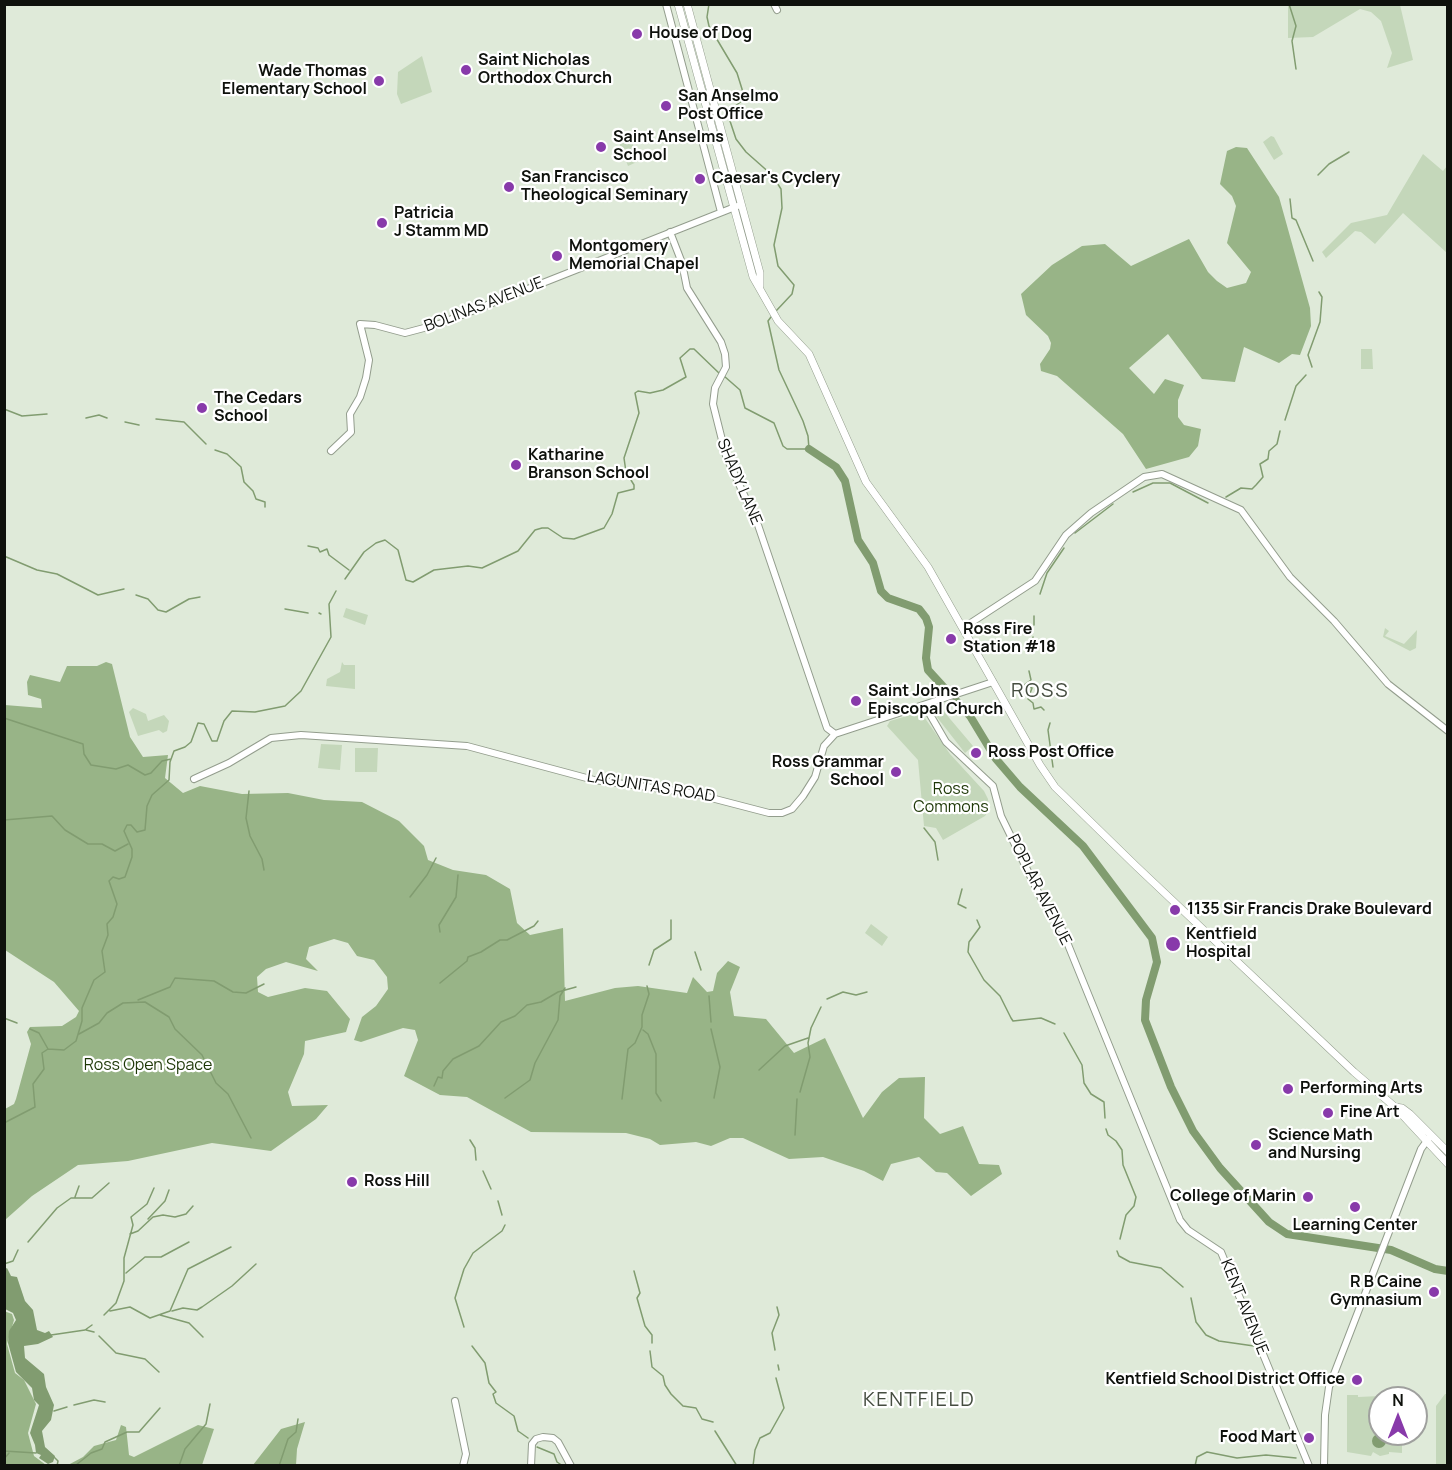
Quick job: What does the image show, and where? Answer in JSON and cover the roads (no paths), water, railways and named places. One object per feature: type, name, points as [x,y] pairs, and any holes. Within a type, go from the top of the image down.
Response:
[{"type":"main road","points":[[678,4],[737,206],[760,273],[760,286],[770,308],[778,321],[809,354],[866,482],[923,559],[1040,765],[1055,787],[1354,1072],[1395,1107],[1448,1164]]},
{"type":"main road","points":[[687,4],[737,206]]},
{"type":"main road","points":[[1395,1107],[1402,1108],[1448,1152]]},
{"type":"street","points":[[666,5],[721,212]]},
{"type":"street","name":"BOLINAS AVENUE","points":[[331,451],[351,432],[350,414],[360,397],[366,378],[369,360],[360,324],[405,333],[439,324],[737,206]]},
{"type":"street","name":"SHADY LANE","points":[[670,232],[682,263],[687,288],[724,348],[726,361],[713,404],[726,456],[751,508],[828,728],[835,734]]},
{"type":"street","points":[[963,628],[1035,580],[1066,535],[1091,513],[1144,477],[1162,474],[1241,510],[1290,577],[1334,621],[1388,684],[1448,731]]},
{"type":"street","points":[[835,734],[993,682]]},
{"type":"street","name":"POPLAR AVENUE","points":[[925,706],[946,742],[993,786],[1001,816],[1041,898],[1058,920],[1089,998]]},
{"type":"street","name":"LAGUNITAS ROAD","points":[[194,778],[228,763],[271,738],[301,735],[467,746],[594,780],[692,793],[769,813],[782,813],[792,809],[802,796],[814,777],[824,746],[835,734]]},
{"type":"street","name":"KENT AVENUE","points":[[1089,998],[1180,1220],[1188,1230],[1221,1252],[1309,1466]]},
{"type":"street","points":[[1323,1466],[1325,1415],[1329,1387],[1426,1142],[1432,1136]]},
{"type":"street","points":[[455,1401],[466,1454],[464,1466]]},
{"type":"street","points":[[531,1466],[534,1441],[553,1437],[560,1444],[571,1466]]},
{"type":"waterway","points":[[709,4],[707,17],[709,26],[737,73],[742,89],[744,99],[733,108],[729,118],[736,139],[746,152],[772,175],[781,189],[782,208],[774,245],[778,266],[794,285],[792,294],[776,311]]},
{"type":"waterway","points":[[1289,4],[1296,26],[1292,41],[1296,69]]},
{"type":"waterway","points":[[1318,175],[1329,164],[1349,152]]},
{"type":"waterway","points":[[1290,199],[1292,218],[1296,220],[1313,261]]},
{"type":"waterway","points":[[1312,367],[1308,355],[1320,322],[1322,297],[1319,292]]},
{"type":"waterway","points":[[724,376],[740,390],[745,408],[774,423],[783,446],[787,449],[809,449],[803,421],[779,370],[768,321],[771,317]]},
{"type":"waterway","points":[[345,579],[364,552],[376,543],[385,540],[398,550],[406,580],[413,582],[434,570],[468,566],[482,568],[518,551],[535,530],[542,528],[548,528],[563,538],[574,539],[604,528],[612,514],[618,493],[634,489],[626,472],[624,458],[639,413],[635,393],[663,390],[686,377],[680,358],[690,349],[694,349],[720,374]]},
{"type":"waterway","points":[[1285,420],[1296,386],[1306,375]]},
{"type":"waterway","points":[[4,409],[22,416],[47,414]]},
{"type":"waterway","points":[[86,418],[99,415],[107,418]]},
{"type":"waterway","points":[[156,419],[184,422],[206,444]]},
{"type":"waterway","points":[[125,422],[139,425]]},
{"type":"waterway","points":[[1226,497],[1241,488],[1252,489],[1263,477],[1260,464],[1268,459],[1269,451],[1277,444],[1280,431]]},
{"type":"waterway","points":[[809,449],[836,467],[845,481],[858,540],[873,563],[881,591],[888,598],[919,609],[926,618],[929,627],[926,658],[928,670],[970,716],[996,759],[1020,787],[1083,846],[1152,938],[1157,962],[1146,1000],[1145,1020],[1171,1087],[1193,1131],[1220,1168],[1269,1222],[1287,1234],[1391,1250],[1435,1269],[1448,1271]]},
{"type":"waterway","points":[[215,450],[227,454],[241,467],[244,482],[253,491],[256,499],[265,502],[265,507]]},
{"type":"waterway","points":[[1133,492],[1153,483],[1170,483],[1208,503]]},
{"type":"waterway","points":[[1075,533],[1113,504]]},
{"type":"waterway","points":[[308,546],[318,548],[320,552],[327,549],[329,555],[349,570]]},
{"type":"waterway","points":[[1040,594],[1047,573],[1064,548]]},
{"type":"waterway","points":[[4,556],[37,570],[57,574],[98,595],[124,589]]},
{"type":"waterway","points":[[4,1123],[35,1107],[33,1084],[44,1069],[42,1053],[48,1049],[64,1050],[76,1041],[82,1021],[82,1008],[94,980],[105,972],[102,951],[108,935],[107,924],[113,917],[117,904],[109,881],[113,877],[119,879],[125,877],[132,857],[132,849],[124,831],[127,825],[131,825],[137,832],[145,830],[147,806],[152,795],[169,780],[170,762],[174,751],[191,742],[198,723],[204,724],[212,741],[217,741],[224,721],[232,711],[255,712],[285,706],[301,691],[331,637],[329,604],[336,591]]},
{"type":"waterway","points":[[136,595],[148,599],[158,610],[166,612],[189,599],[200,597]]},
{"type":"waterway","points":[[285,609],[308,613]]},
{"type":"waterway","points":[[1034,616],[1034,625]]},
{"type":"waterway","points":[[1031,642],[1033,637]]},
{"type":"waterway","points":[[1029,671],[1031,680],[1024,685],[1032,688],[1028,699],[1033,703],[1034,709],[1041,707],[1044,710]]},
{"type":"waterway","points":[[4,718],[83,744],[84,754],[91,765],[116,769],[128,765],[145,775],[151,773],[162,761],[171,759]]},
{"type":"waterway","points":[[1050,723],[1048,730],[1053,767]]},
{"type":"waterway","points":[[249,791],[246,818],[250,836],[262,859],[264,870]]},
{"type":"waterway","points":[[4,820],[52,816],[65,830],[88,844],[102,844],[115,851],[128,844]]},
{"type":"waterway","points":[[924,828],[935,842],[938,860]]},
{"type":"waterway","points":[[410,897],[427,875],[436,858]]},
{"type":"waterway","points":[[440,932],[439,925],[456,897],[458,875]]},
{"type":"waterway","points":[[962,889],[958,904],[966,908]]},
{"type":"waterway","points":[[649,965],[654,950],[671,939],[671,920]]},
{"type":"waterway","points":[[977,920],[980,927],[969,942],[968,952],[984,980],[1000,996],[1013,1021],[1041,1018],[1055,1024]]},
{"type":"waterway","points":[[440,983],[467,961],[468,957],[500,940],[507,940],[534,926],[538,921]]},
{"type":"waterway","points":[[695,952],[701,970]]},
{"type":"waterway","points":[[138,1000],[170,987],[175,978],[214,981],[233,992],[246,993],[264,984]]},
{"type":"waterway","points":[[622,1099],[628,1049],[635,1043],[642,1027],[642,1015],[649,994],[647,986]]},
{"type":"waterway","points":[[434,1086],[438,1077],[442,1078],[443,1071],[453,1059],[479,1046],[501,1022],[515,1016],[527,1005],[541,1002],[558,992],[576,987]]},
{"type":"waterway","points":[[505,1098],[530,1080],[535,1063],[558,1020],[560,996],[565,988]]},
{"type":"waterway","points":[[827,999],[843,992],[856,995],[867,992]]},
{"type":"waterway","points":[[709,996],[711,1022]]},
{"type":"waterway","points":[[79,1034],[99,1023],[107,1013],[123,1003],[145,1002],[169,1017],[175,1029],[202,1055],[216,1083],[228,1094],[251,1138]]},
{"type":"waterway","points":[[800,1092],[810,1057],[808,1043],[811,1028],[821,1007]]},
{"type":"waterway","points":[[4,1018],[17,1023]]},
{"type":"waterway","points":[[30,1029],[39,1033],[48,1049]]},
{"type":"waterway","points":[[711,1029],[720,1067],[714,1098]]},
{"type":"waterway","points":[[643,1030],[648,1034],[656,1054],[656,1093],[661,1101]]},
{"type":"waterway","points":[[1064,1033],[1082,1065],[1084,1083],[1091,1094],[1104,1102],[1105,1118]]},
{"type":"waterway","points":[[759,1070],[785,1046],[808,1038]]},
{"type":"waterway","points":[[795,1135],[797,1099]]},
{"type":"waterway","points":[[1106,1129],[1108,1135],[1122,1150],[1123,1165],[1136,1197],[1134,1206],[1126,1215],[1120,1239]]},
{"type":"waterway","points":[[470,1140],[475,1148],[476,1160]]},
{"type":"waterway","points":[[483,1171],[491,1189]]},
{"type":"waterway","points":[[28,1242],[57,1208],[71,1198],[92,1198],[109,1183]]},
{"type":"waterway","points":[[75,1197],[79,1186]]},
{"type":"waterway","points":[[104,1315],[116,1303],[124,1281],[124,1258],[133,1225],[131,1217],[147,1204],[154,1188]]},
{"type":"waterway","points":[[148,1219],[165,1201],[169,1190]]},
{"type":"waterway","points":[[498,1201],[502,1215]]},
{"type":"waterway","points":[[130,1234],[138,1231],[153,1217],[163,1215],[175,1217],[186,1214],[193,1206]]},
{"type":"waterway","points":[[464,1327],[455,1298],[464,1269],[473,1253],[502,1231],[505,1225]]},
{"type":"waterway","points":[[126,1273],[145,1257],[161,1257],[189,1242]]},
{"type":"waterway","points":[[110,1311],[130,1307],[150,1318],[170,1311],[188,1269],[231,1247]]},
{"type":"waterway","points":[[4,1264],[13,1261],[18,1250]]},
{"type":"waterway","points":[[1117,1251],[1119,1256],[1130,1262],[1161,1268],[1183,1287]]},
{"type":"waterway","points":[[172,1311],[183,1308],[197,1310],[232,1286],[256,1264]]},
{"type":"waterway","points":[[634,1271],[640,1293],[637,1298],[645,1326],[652,1335],[652,1343]]},
{"type":"waterway","points":[[1191,1298],[1196,1322],[1206,1335],[1219,1341],[1254,1346]]},
{"type":"waterway","points":[[775,1350],[772,1333],[779,1315],[777,1307]]},
{"type":"waterway","points":[[160,1315],[189,1323],[203,1337]]},
{"type":"waterway","points":[[51,1335],[85,1330],[92,1325]]},
{"type":"waterway","points":[[86,1330],[94,1332]]},
{"type":"waterway","points":[[99,1336],[116,1353],[145,1359],[159,1372]]},
{"type":"waterway","points":[[472,1346],[485,1363],[489,1383],[496,1392],[493,1394],[496,1403],[514,1416],[518,1431],[528,1438]]},
{"type":"waterway","points":[[650,1351],[652,1367],[663,1376],[665,1385],[671,1394],[683,1406],[696,1408],[702,1419],[713,1422]]},
{"type":"waterway","points":[[778,1365],[779,1370]]},
{"type":"waterway","points":[[753,1466],[755,1450],[760,1438],[770,1433],[784,1408],[776,1378]]},
{"type":"waterway","points":[[74,1405],[94,1400],[105,1402]]},
{"type":"waterway","points":[[179,1466],[185,1449],[206,1424],[210,1404]]},
{"type":"waterway","points":[[54,1411],[67,1407]]},
{"type":"waterway","points":[[76,1465],[91,1453],[102,1449],[105,1442],[127,1432],[139,1432],[160,1408]]},
{"type":"waterway","points":[[279,1466],[288,1439],[296,1432],[298,1419]]},
{"type":"waterway","points":[[715,1431],[737,1466]]},
{"type":"waterway","points":[[537,1447],[554,1454],[557,1462],[563,1466]]},
{"type":"waterway","points":[[4,1451],[36,1453]]},
{"type":"waterway","points":[[1195,1466],[1197,1457],[1207,1452],[1237,1458],[1266,1455],[1296,1458]]},
{"type":"waterway","points":[[4,1459],[9,1453]]},
{"type":"waterway","points":[[54,1457],[58,1461],[57,1466]]},
{"type":"place","name":"House of Dog","points":[[637,34]]},
{"type":"place","name":"Saint Nicholas Orthodox Church","points":[[466,70]]},
{"type":"place","name":"Wade Thomas Elementary School","points":[[379,81]]},
{"type":"place","name":"San Anselmo Post Office","points":[[666,106]]},
{"type":"place","name":"Saint Anselms School","points":[[601,147]]},
{"type":"place","name":"Caesar's Cyclery","points":[[700,179]]},
{"type":"place","name":"San Francisco Theological Seminary","points":[[509,187]]},
{"type":"place","name":"Patricia J Stamm MD","points":[[382,223]]},
{"type":"place","name":"Montgomery Memorial Chapel","points":[[557,256]]},
{"type":"place","name":"The Cedars School","points":[[202,408]]},
{"type":"place","name":"Katharine Branson School","points":[[516,465]]},
{"type":"place","name":"Ross Fire Station #18","points":[[951,639]]},
{"type":"place","name":"Saint Johns Episcopal Church","points":[[856,701]]},
{"type":"place","name":"Ross Post Office","points":[[976,753]]},
{"type":"place","name":"Ross Grammar School","points":[[896,772]]},
{"type":"place","name":"1135 Sir Francis Drake Boulevard","points":[[1175,910]]},
{"type":"place","name":"Kentfield Hospital","points":[[1173,944]]},
{"type":"place","name":"Performing Arts","points":[[1288,1089]]},
{"type":"place","name":"Fine Art","points":[[1328,1113]]},
{"type":"place","name":"Science Math and Nursing","points":[[1256,1145]]},
{"type":"place","name":"Ross Hill","points":[[352,1182]]},
{"type":"place","name":"College of Marin","points":[[1308,1197]]},
{"type":"place","name":"Learning Center","points":[[1355,1207]]},
{"type":"place","name":"R B Caine Gymnasium","points":[[1434,1292]]},
{"type":"place","name":"Kentfield School District Office","points":[[1357,1380]]},
{"type":"place","name":"Food Mart","points":[[1309,1438]]},
{"type":"district","name":"ROSS","points":[[1040,691]]},
{"type":"district","name":"KENTFIELD","points":[[919,1400]]},
{"type":"park label","name":"Ross Commons","points":[[951,799]]},
{"type":"park label","name":"Ross Open Space","points":[[148,1066]]}]
